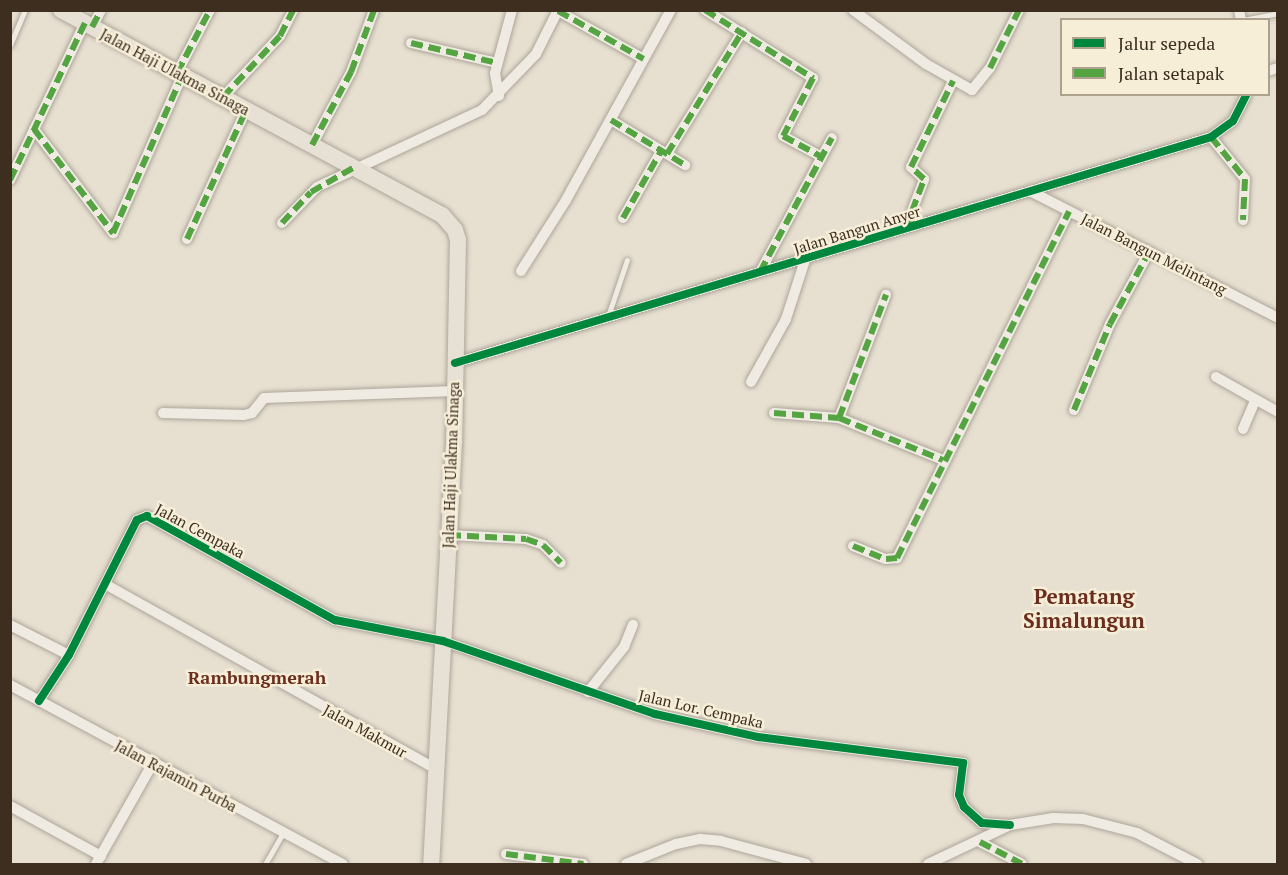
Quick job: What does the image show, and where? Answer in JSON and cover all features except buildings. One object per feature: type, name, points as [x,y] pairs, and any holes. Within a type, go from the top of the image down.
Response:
[{"type":"main road","name":"Jalan Haji Ulakma Sinaga","points":[[61,10],[442,215],[455,230],[458,240],[455,391],[438,770],[431,864]]},
{"type":"street","points":[[10,180],[88,25],[101,10]]},
{"type":"street","points":[[34,129],[112,233],[210,10]]},
{"type":"street","points":[[223,97],[280,36],[293,10]]},
{"type":"street","points":[[312,146],[351,72],[374,10]]},
{"type":"street","points":[[499,96],[496,63],[512,10]]},
{"type":"street","points":[[521,271],[611,120],[671,10]]},
{"type":"street","points":[[705,10],[813,78],[783,136],[822,157]]},
{"type":"street","points":[[853,10],[953,81],[975,90],[1019,10]]},
{"type":"street","points":[[282,223],[311,192],[353,168],[469,117],[499,96],[537,54],[558,11],[644,59]]},
{"type":"street","points":[[623,218],[742,32]]},
{"type":"street","points":[[411,43],[496,63]]},
{"type":"street","points":[[912,227],[912,211],[924,179],[911,167],[953,81]]},
{"type":"street","name":"Jalan Bangun Anyer","points":[[455,363],[1211,137],[1233,121],[1245,96]]},
{"type":"street","points":[[187,239],[246,110]]},
{"type":"street","points":[[611,120],[685,165]]},
{"type":"street","points":[[1211,137],[1245,179],[1243,220]]},
{"type":"street","points":[[760,272],[832,138]]},
{"type":"street","name":"Jalan Bangun Melintang","points":[[1030,191],[1278,318]]},
{"type":"street","points":[[853,546],[895,560],[1069,211]]},
{"type":"street","points":[[1074,410],[1110,324],[1149,252]]},
{"type":"street","points":[[751,382],[790,312],[805,260]]},
{"type":"street","points":[[839,418],[886,295]]},
{"type":"street","points":[[1216,377],[1278,412]]},
{"type":"street","points":[[163,413],[244,415],[252,413],[264,398],[455,391]]},
{"type":"street","points":[[1243,429],[1255,401]]},
{"type":"street","points":[[774,413],[839,418],[943,460]]},
{"type":"street","name":"Jalan Cempaka","points":[[39,701],[69,656],[137,520],[147,516],[335,620],[443,641]]},
{"type":"street","points":[[449,535],[526,539],[543,545],[561,563]]},
{"type":"street","name":"Jalan Makmur","points":[[105,584],[438,770]]},
{"type":"street","points":[[10,626],[69,656]]},
{"type":"street","points":[[588,692],[624,647],[633,626]]},
{"type":"street","name":"Jalan Lor. Cempaka","points":[[443,641],[655,714],[758,737],[963,763],[959,795],[964,807],[982,823],[1010,825]]},
{"type":"street","name":"Jalan Rajamin Purba","points":[[10,685],[283,833],[327,861],[343,864]]},
{"type":"street","points":[[10,806],[99,860],[153,763]]},
{"type":"street","points":[[928,864],[980,842],[1010,825],[1045,819],[1083,819],[1137,833],[1197,864]]},
{"type":"street","points":[[626,864],[676,844],[700,839],[731,844],[806,864]]},
{"type":"street","points":[[980,842],[1022,864]]},
{"type":"street","points":[[506,854],[583,864]]},
{"type":"lane","points":[[10,45],[26,10]]},
{"type":"lane","points":[[1252,18],[1278,13]]},
{"type":"lane","points":[[607,317],[627,260]]},
{"type":"lane","points":[[266,864],[283,833]]},
{"type":"marked path","points":[[92,27],[101,10]]},
{"type":"marked path","points":[[177,73],[210,10]]},
{"type":"marked path","points":[[223,97],[280,36],[293,10]]},
{"type":"marked path","points":[[312,145],[351,72],[374,10]]},
{"type":"marked path","points":[[705,10],[813,78],[783,136],[822,157]]},
{"type":"marked path","points":[[990,68],[1019,10]]},
{"type":"marked path","points":[[558,11],[644,59]]},
{"type":"marked path","points":[[10,180],[85,23]]},
{"type":"marked path","points":[[667,154],[742,32]]},
{"type":"marked path","points":[[411,43],[497,63]]},
{"type":"marked path","points":[[34,129],[113,233],[182,76]]},
{"type":"marked path","points":[[911,227],[912,211],[924,179],[911,167],[953,81]]},
{"type":"marked path","points":[[187,239],[246,110]]},
{"type":"marked path","points":[[611,120],[685,165]]},
{"type":"marked path","points":[[1211,137],[1245,179],[1243,220]]},
{"type":"marked path","points":[[760,272],[832,138]]},
{"type":"marked path","points":[[623,218],[661,151]]},
{"type":"marked path","points":[[282,223],[311,192],[353,168]]},
{"type":"marked path","points":[[853,546],[886,559],[897,558],[1069,211]]},
{"type":"marked path","points":[[1074,410],[1110,324],[1149,252]]},
{"type":"marked path","points":[[839,418],[886,295]]},
{"type":"marked path","points":[[774,413],[839,418],[943,460]]},
{"type":"marked path","points":[[449,535],[526,539],[543,545],[561,563]]},
{"type":"marked path","points":[[980,842],[1022,864]]},
{"type":"marked path","points":[[506,854],[583,864]]},
{"type":"cycle path","points":[[455,363],[1211,137],[1233,121],[1246,96]]},
{"type":"cycle path","points":[[39,701],[69,655],[137,520],[147,516],[335,620],[443,641],[655,714],[758,737],[963,763],[959,795],[964,807],[982,823],[1010,825]]},
{"type":"district","name":"Pematang Simalungun","points":[[1084,608]]},
{"type":"district","name":"Rambungmerah","points":[[257,677]]}]
